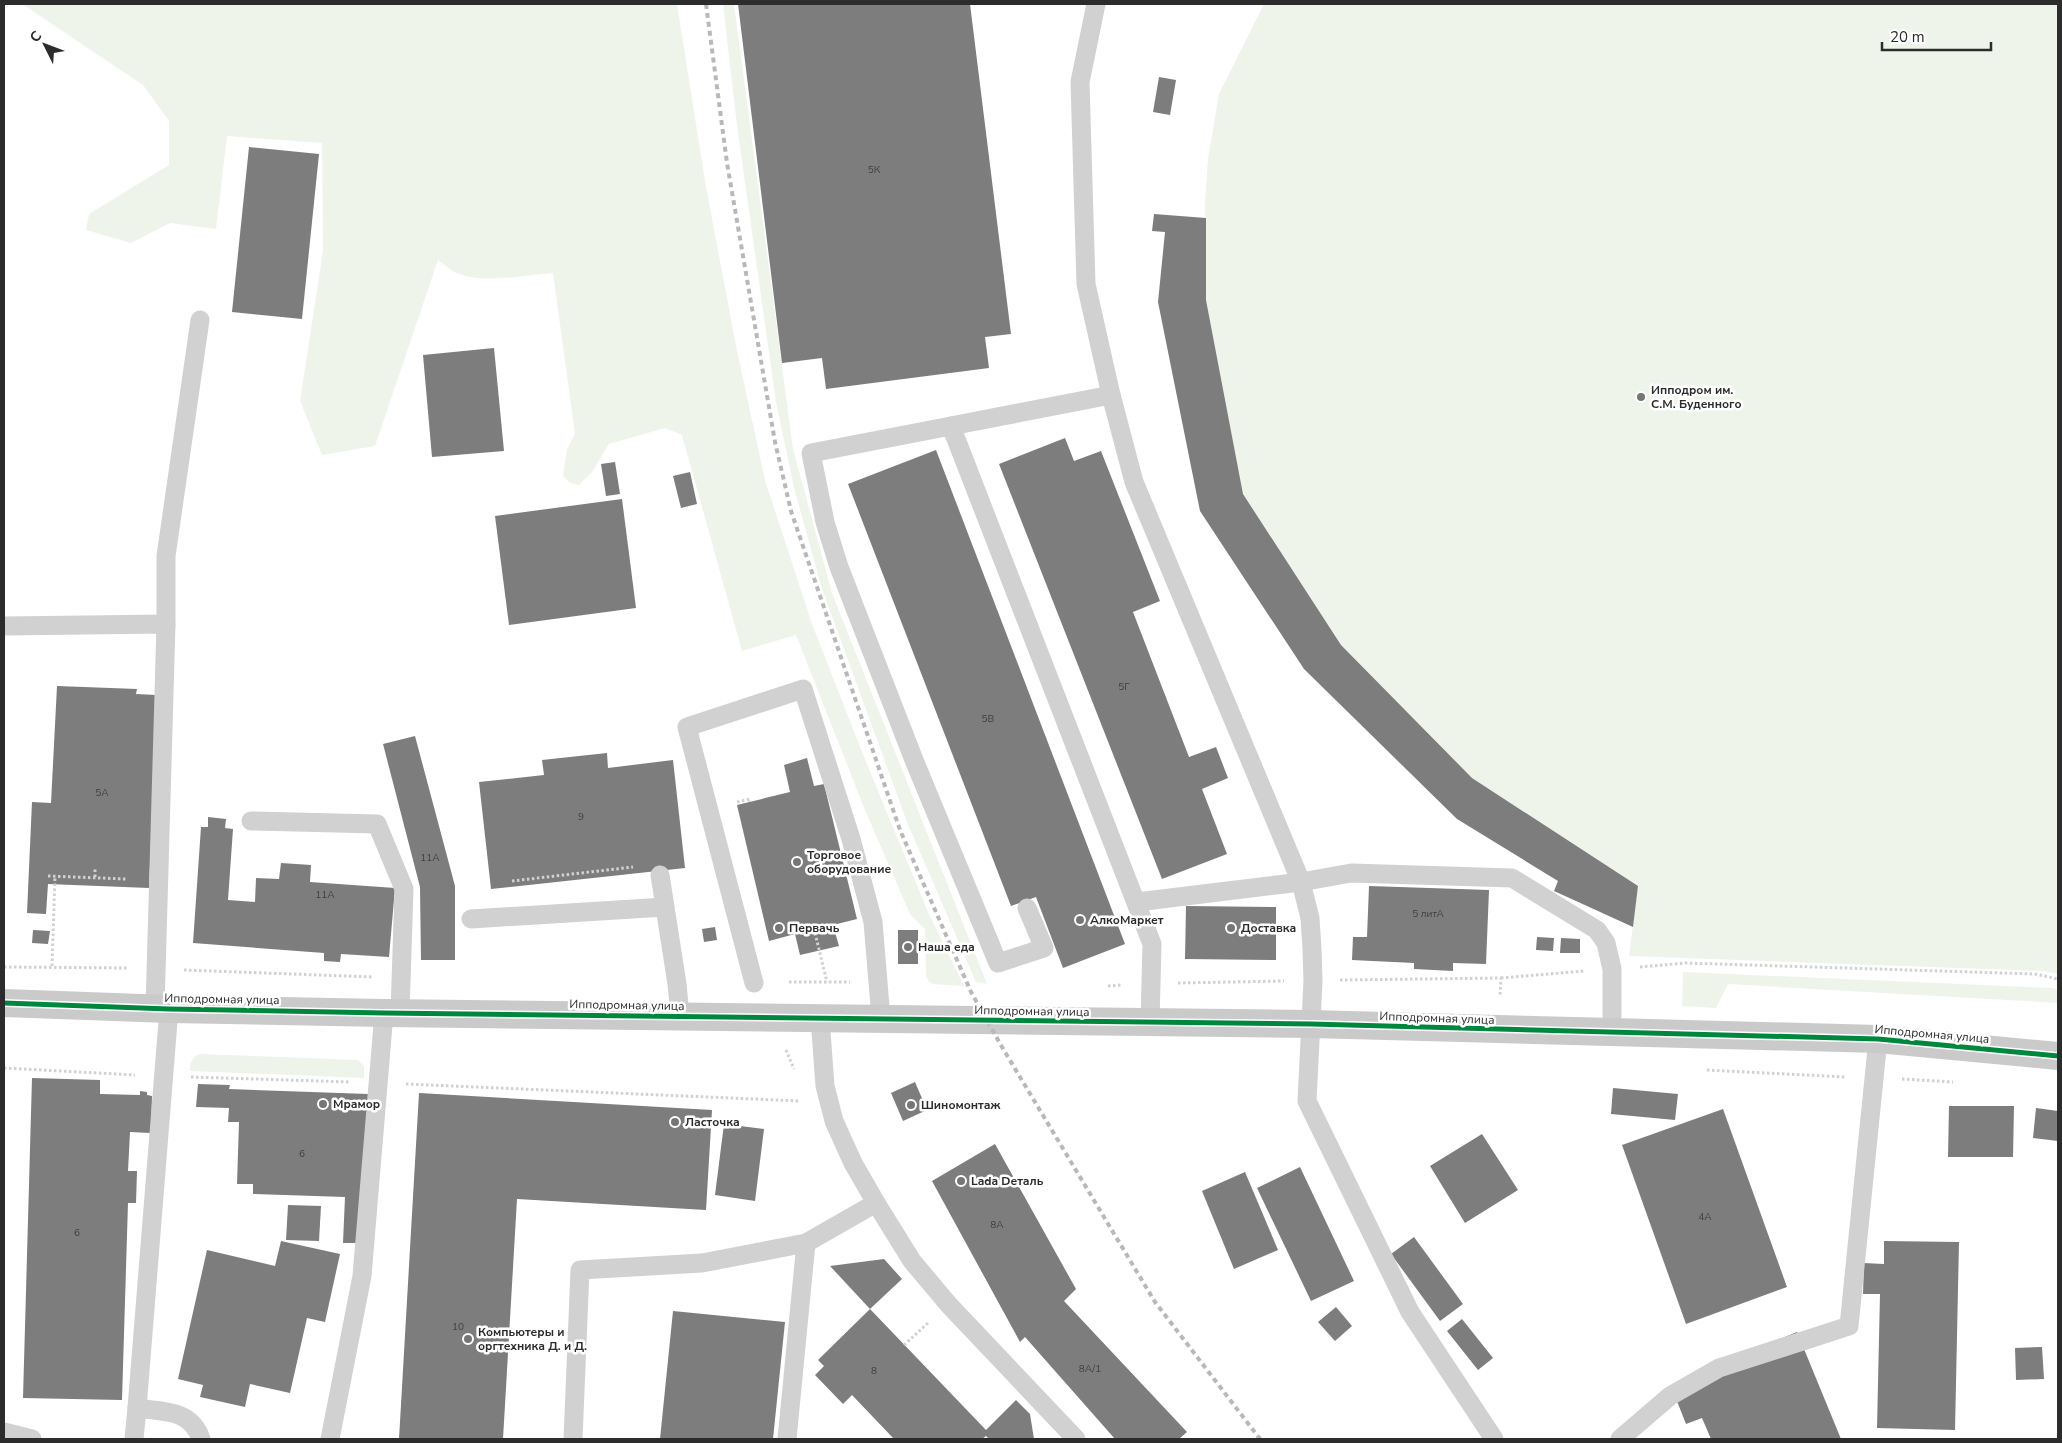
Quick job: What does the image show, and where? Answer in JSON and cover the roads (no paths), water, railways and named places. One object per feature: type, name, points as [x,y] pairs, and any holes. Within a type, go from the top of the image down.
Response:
[{"type":"street","name":"Ипподромная улица","points":[[4,1003],[392,1013],[1311,1024],[1878,1039],[2058,1056]]},
{"type":"lane","points":[[1096,4],[1080,82],[1086,284],[1111,395],[1134,482],[1301,882],[1310,918],[1312,941],[1313,981],[1308,1101],[1410,1312],[1494,1439]]},
{"type":"lane","points":[[134,1439],[162,1008],[166,556],[200,320]]},
{"type":"lane","points":[[1027,908],[1044,948],[998,963],[914,760],[839,567],[825,522],[811,452],[1111,395]]},
{"type":"lane","points":[[952,426],[1152,944],[1150,1023]]},
{"type":"lane","points":[[4,626],[166,624]]},
{"type":"lane","points":[[754,983],[687,727],[803,689],[851,839],[873,922],[880,1018]]},
{"type":"lane","points":[[251,821],[377,824],[404,889],[392,1013],[380,1082],[362,1276],[330,1439]]},
{"type":"lane","points":[[1137,902],[1351,874],[1512,878],[1597,930],[1606,943],[1612,969],[1612,1033]]},
{"type":"lane","points":[[660,875],[680,1016]]},
{"type":"lane","points":[[470,919],[665,907]]},
{"type":"lane","points":[[820,1018],[825,1086],[834,1121],[854,1164],[876,1203],[912,1261],[943,1298],[1076,1439]]},
{"type":"lane","points":[[1620,1439],[1670,1396],[1718,1368],[1850,1326],[1878,1039]]},
{"type":"lane","points":[[573,1439],[580,1270],[702,1263],[806,1243],[876,1203]]},
{"type":"lane","points":[[787,1439],[806,1243]]},
{"type":"lane","points":[[137,1408],[180,1414],[192,1423],[201,1439]]},
{"type":"lane","points":[[4,1432],[32,1439]]},
{"type":"railway","points":[[706,4],[727,163],[775,442],[791,511],[900,830],[971,992],[1002,1047],[1155,1302],[1260,1439]]},
{"type":"place","name":"Ипподром им. С.М. Буденного","points":[[1641,397]]},
{"type":"place","name":"Торговое оборудование","points":[[797,862]]},
{"type":"place","name":"АлкоМаркет","points":[[1080,920]]},
{"type":"place","name":"Первачь","points":[[779,928]]},
{"type":"place","name":"Доставка","points":[[1231,928]]},
{"type":"place","name":"Наша еда","points":[[908,947]]},
{"type":"place","name":"Мрамор","points":[[323,1104]]},
{"type":"place","name":"Шиномонтаж","points":[[911,1105]]},
{"type":"place","name":"Ласточка","points":[[675,1122]]},
{"type":"place","name":"Lada Dеталь","points":[[961,1181]]},
{"type":"place","name":"Компьютеры и оргтехника Д. и Д.","points":[[468,1339]]}]
